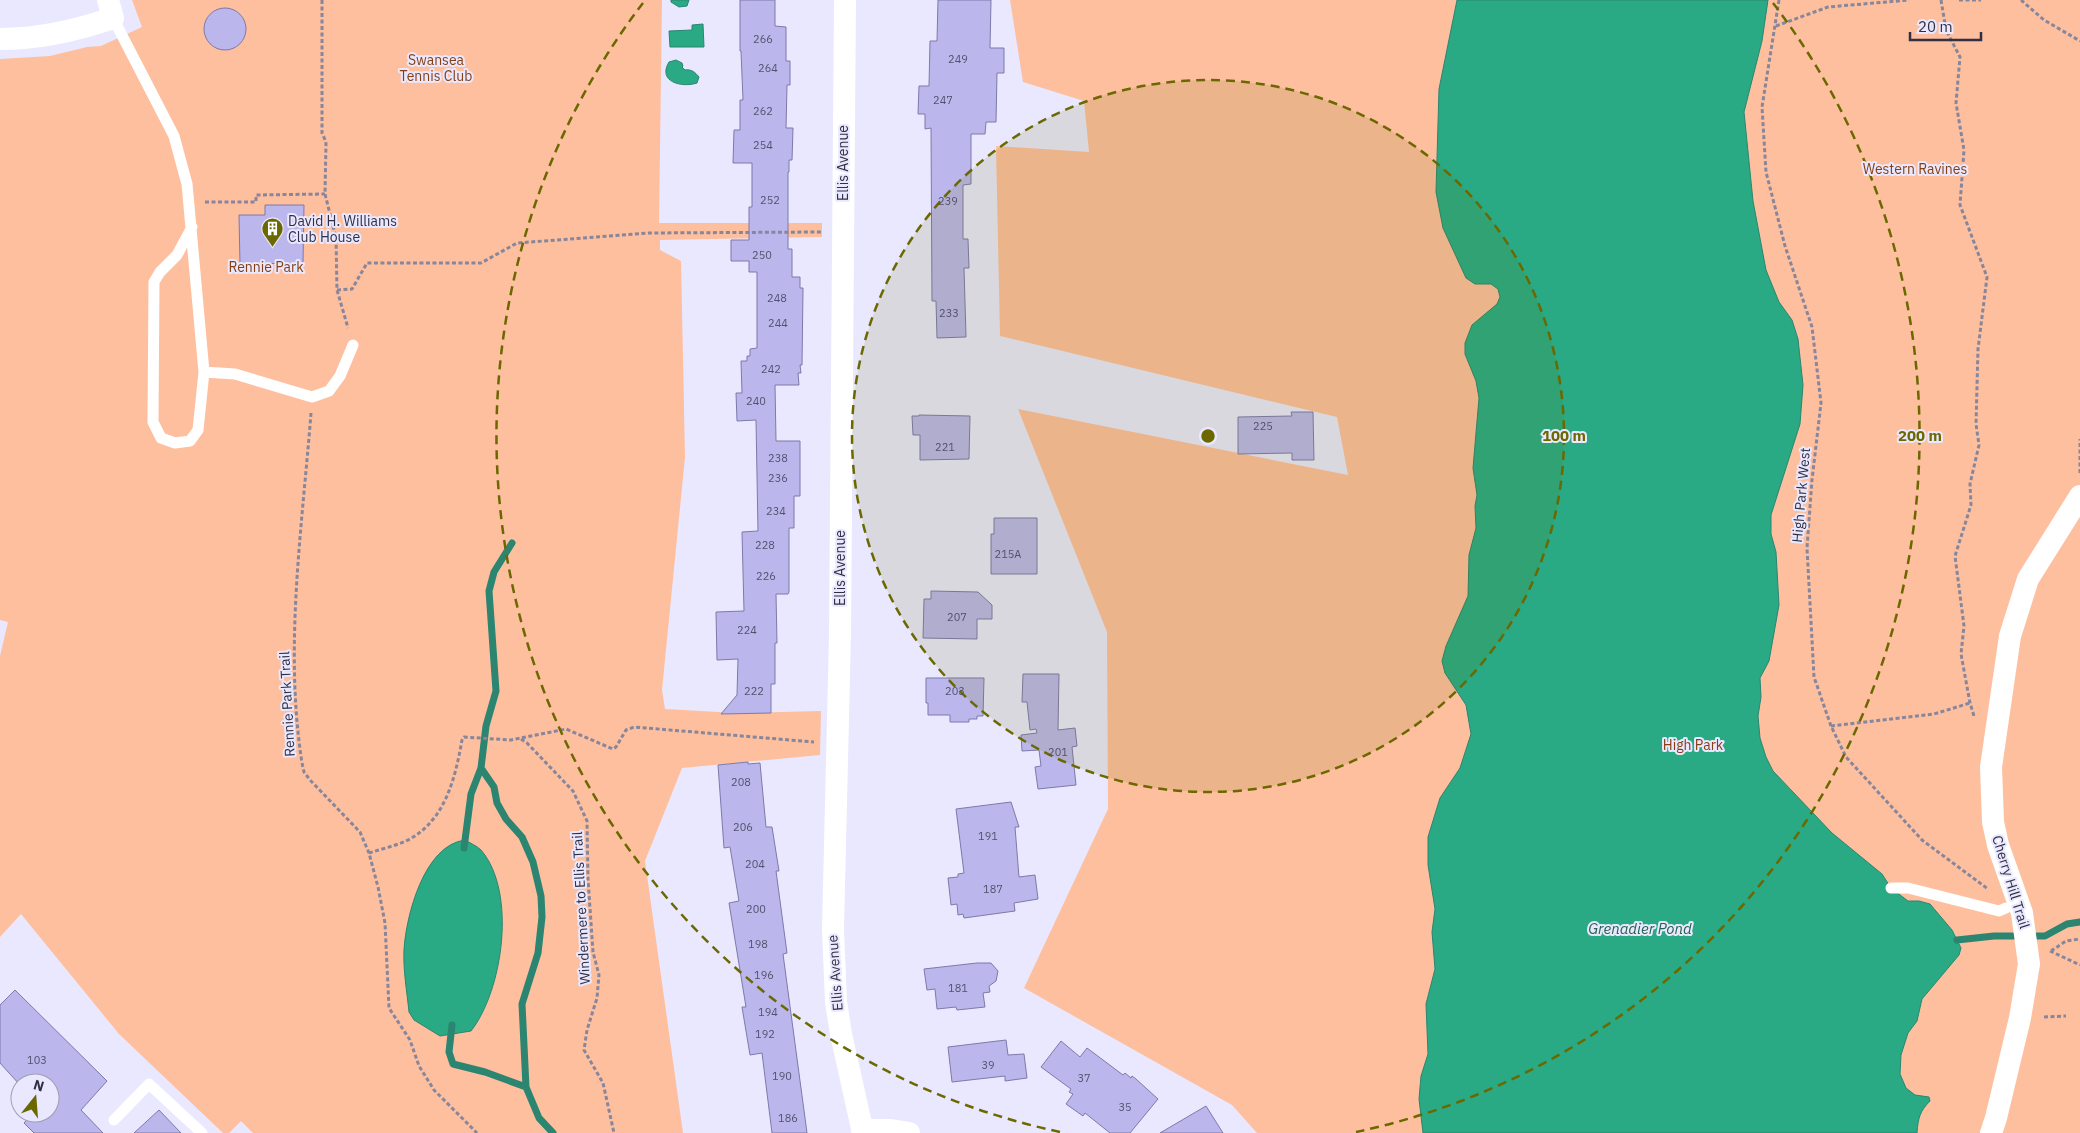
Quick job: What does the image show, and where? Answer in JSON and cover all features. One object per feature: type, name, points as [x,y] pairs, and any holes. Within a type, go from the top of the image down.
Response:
[{"type":"street","name":"Ellis Avenue","points":[[845,0],[840,643],[833,929],[836,1002],[839,1026],[863,1131]]},
{"type":"street","points":[[0,39],[37,38],[76,30],[110,9]]},
{"type":"street","name":"Cherry Hill Trail","points":[[1991,1133],[2020,1018],[2028,978],[2028,941],[1998,845],[1993,822],[1991,767],[2010,636],[2028,579],[2080,496]]},
{"type":"street","points":[[863,1131],[891,1130],[909,1133]]},
{"type":"lane","points":[[110,9],[174,136],[187,184],[192,228],[204,372],[198,430],[190,441],[175,444],[161,438],[153,422],[154,282],[160,272],[177,255],[192,228]]},
{"type":"lane","points":[[204,372],[235,374],[312,397],[329,391],[340,376],[353,345]]},
{"type":"lane","points":[[1891,888],[1908,888],[1999,911],[2006,908]]},
{"type":"lane","points":[[114,1120],[149,1084],[202,1133]]},
{"type":"path","points":[[322,0],[322,133],[326,142],[325,194],[336,238],[337,290],[353,345]]},
{"type":"path","name":"High Park West","points":[[1779,0],[1762,107],[1766,172],[1785,246],[1812,327],[1821,403],[1812,480],[1807,548],[1814,677],[1831,726],[1846,757],[1922,840],[1985,887],[2006,908]]},
{"type":"path","points":[[1776,26],[1828,7],[1909,0]]},
{"type":"path","points":[[1941,0],[1946,30],[1960,57],[1956,103],[1964,150],[1960,205],[1987,277],[1978,350],[1976,424],[1979,445],[1970,484],[1971,505],[1955,556],[1964,626],[1961,654],[1970,703],[1976,721]]},
{"type":"path","points":[[1960,0],[1981,0]]},
{"type":"path","points":[[2021,0],[2044,20],[2080,41]]},
{"type":"path","points":[[189,202],[256,202],[256,195],[325,194]]},
{"type":"path","points":[[337,290],[352,289],[367,263],[481,262],[517,244],[667,232],[822,232]]},
{"type":"path","name":"Rennie Park Trail","points":[[312,397],[294,625],[295,694],[301,759],[304,772],[360,832],[369,853],[385,923],[388,1008],[410,1040],[419,1066],[434,1090],[477,1133]]},
{"type":"path","points":[[2080,439],[2080,496]]},
{"type":"path","points":[[1831,726],[1934,714],[1970,703]]},
{"type":"path","points":[[369,853],[406,841],[432,821],[442,807],[456,774],[462,740],[468,736],[511,740],[566,729],[613,748],[616,747],[626,730],[634,727],[819,742]]},
{"type":"path","name":"Windermere to Ellis Trail","points":[[521,739],[573,792],[587,821],[588,879],[593,952],[599,975],[597,998],[587,1030],[584,1050],[603,1083],[614,1133]]},
{"type":"path","points":[[2051,951],[2066,942],[2080,939]]},
{"type":"path","points":[[2028,941],[2080,965]]},
{"type":"green space","name":"Rennie Park","points":[[132,0],[662,0],[659,223],[822,223],[822,237],[660,240],[660,250],[681,261],[685,457],[662,690],[665,709],[736,713],[821,711],[820,755],[682,768],[645,861],[683,1133],[253,1133],[241,1121],[229,1133],[223,1133],[119,1034],[21,914],[0,937],[0,656],[8,622],[0,620],[0,59],[50,56],[87,47],[101,46],[142,27]]},
{"type":"green space","name":"High Park","points":[[1010,0],[2080,0],[2080,1133],[1257,1133],[1232,1105],[1024,988],[1108,809],[1107,632],[1018,409],[1348,475],[1337,417],[1000,336],[996,146],[1089,152],[1084,101],[1023,82]]},
{"type":"water","points":[[671,0],[689,0],[687,6],[679,7],[671,2]]},
{"type":"water","name":"Grenadier Pond","points":[[1457,0],[1768,0],[1762,41],[1744,112],[1753,201],[1766,270],[1779,302],[1792,320],[1798,339],[1803,385],[1800,424],[1771,515],[1771,534],[1776,552],[1779,605],[1769,661],[1760,678],[1761,697],[1758,716],[1760,738],[1773,771],[1832,833],[1882,874],[1891,888],[1908,901],[1930,904],[1952,930],[1961,948],[1959,955],[1922,999],[1917,1021],[1908,1033],[1901,1055],[1900,1074],[1906,1088],[1915,1095],[1929,1097],[1930,1101],[1920,1115],[1917,1133],[1423,1133],[1419,1099],[1421,1076],[1428,1054],[1426,1004],[1435,969],[1432,932],[1435,909],[1428,865],[1428,837],[1440,798],[1460,768],[1471,734],[1466,705],[1445,673],[1442,661],[1446,646],[1468,596],[1469,555],[1476,528],[1475,506],[1477,495],[1473,468],[1479,398],[1476,381],[1465,354],[1465,343],[1472,325],[1497,304],[1500,297],[1498,289],[1491,284],[1475,284],[1466,278],[1443,228],[1436,192],[1439,89]]},
{"type":"water","points":[[703,24],[704,47],[670,47],[669,31],[692,30],[692,25]]},
{"type":"water","points":[[676,60],[682,63],[682,67],[685,70],[691,70],[699,77],[697,83],[678,84],[669,79],[666,69],[669,62]]},
{"type":"water","points":[[465,840],[481,850],[492,868],[499,890],[502,915],[502,941],[498,967],[491,991],[482,1013],[471,1031],[440,1036],[414,1020],[409,1012],[404,950],[413,902],[428,868],[438,855],[451,845]]},
{"type":"building","points":[[740,0],[775,0],[775,26],[786,27],[786,61],[790,61],[790,85],[787,85],[786,128],[793,128],[792,160],[789,160],[788,172],[788,249],[792,249],[792,277],[800,277],[800,288],[803,288],[802,365],[800,365],[801,373],[798,373],[799,385],[775,385],[776,441],[800,441],[800,496],[794,496],[794,528],[789,528],[789,592],[788,594],[776,594],[777,643],[775,643],[775,684],[771,684],[771,713],[721,714],[737,695],[738,659],[717,660],[716,612],[744,611],[742,532],[758,531],[756,420],[737,421],[736,393],[742,393],[741,361],[747,361],[747,356],[750,356],[750,349],[757,348],[757,272],[749,272],[749,261],[731,261],[731,240],[749,240],[749,207],[752,207],[752,163],[733,163],[734,130],[740,130],[740,100],[743,100],[740,51]]},
{"type":"building","points":[[938,0],[991,0],[990,48],[1004,48],[1004,73],[997,73],[996,122],[986,122],[985,134],[971,134],[971,184],[963,185],[963,239],[968,239],[969,268],[964,268],[966,337],[937,338],[936,301],[932,301],[931,128],[925,129],[925,114],[918,114],[919,86],[929,86],[930,41],[937,41]]},
{"type":"building","points":[[229,8],[237,11],[243,17],[246,29],[243,41],[237,47],[221,50],[213,47],[207,41],[204,25],[207,17],[213,11]]},
{"type":"building","name":"David H. Williams Club House","points":[[265,205],[304,205],[303,263],[240,264],[239,215],[265,215]]},
{"type":"building","points":[[1291,412],[1313,412],[1314,460],[1292,460],[1292,453],[1238,454],[1238,417],[1292,416]]},
{"type":"building","points":[[912,416],[970,416],[969,459],[920,460],[920,435],[913,435]]},
{"type":"building","points":[[994,518],[1037,518],[1037,574],[991,574],[991,534],[994,534]]},
{"type":"building","points":[[931,591],[978,592],[992,605],[992,619],[977,619],[977,639],[923,638],[924,599],[931,599]]},
{"type":"building","points":[[1023,674],[1059,674],[1058,730],[1075,728],[1077,746],[1072,747],[1076,785],[1038,789],[1035,767],[1041,766],[1039,750],[1022,751],[1021,735],[1037,733],[1036,729],[1030,730],[1027,702],[1022,702]]},
{"type":"building","points":[[926,678],[984,678],[983,716],[977,716],[977,719],[969,719],[969,722],[950,722],[950,715],[928,715]]},
{"type":"building","points":[[748,762],[748,764],[760,763],[766,827],[772,827],[779,871],[776,871],[787,953],[783,954],[807,1133],[772,1133],[762,1053],[750,1055],[742,1007],[746,1007],[729,903],[739,901],[730,847],[724,848],[718,765]]},
{"type":"building","points":[[1011,802],[1019,827],[1015,827],[1019,877],[1035,875],[1038,899],[1014,903],[1015,911],[964,918],[963,914],[958,915],[957,904],[951,905],[948,878],[958,877],[958,874],[964,873],[956,809]]},
{"type":"building","points":[[991,963],[998,971],[996,981],[989,986],[990,992],[983,993],[985,1007],[957,1010],[956,1007],[937,1009],[935,989],[927,990],[924,969]]},
{"type":"building","points":[[15,990],[107,1081],[81,1110],[103,1133],[34,1133],[24,1123],[60,1123],[60,1073],[10,1074],[0,1063],[0,1005]]},
{"type":"building","points":[[1006,1040],[1008,1055],[1024,1054],[1027,1078],[1005,1081],[1005,1076],[952,1082],[948,1047]]},
{"type":"building","points":[[1061,1041],[1080,1057],[1087,1048],[1123,1075],[1125,1073],[1131,1078],[1132,1076],[1158,1099],[1130,1133],[1110,1133],[1085,1113],[1083,1116],[1066,1104],[1073,1094],[1069,1092],[1071,1089],[1041,1067]]},
{"type":"building","points":[[1206,1106],[1223,1133],[1160,1133]]},
{"type":"building","points":[[159,1110],[181,1133],[134,1133]]},
{"type":"waterway","points":[[464,848],[471,794],[481,768],[486,726],[496,691],[489,591],[494,572],[512,543]]},
{"type":"waterway","points":[[481,768],[494,787],[497,803],[506,819],[522,837],[533,862],[541,896],[542,917],[538,953],[522,1004],[526,1087],[539,1118],[553,1133]]},
{"type":"waterway","points":[[1957,940],[1994,936],[2045,936],[2067,924],[2080,922]]},
{"type":"waterway","points":[[452,1025],[449,1052],[453,1064],[485,1072],[526,1087]]},
{"type":"place","name":"David H. Williams Club House","points":[[272,248]]},
{"type":"park label","name":"Swansea Tennis Club","points":[[436,68]]},
{"type":"park label","name":"Western Ravines","points":[[1915,169]]}]
